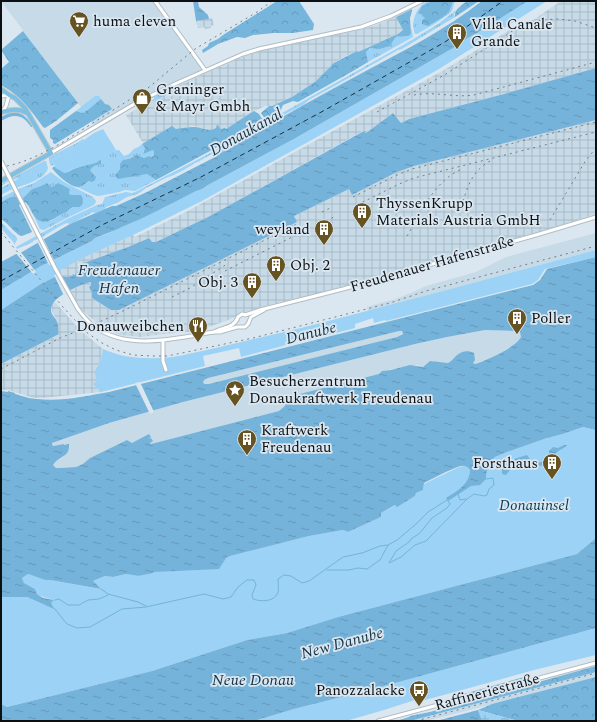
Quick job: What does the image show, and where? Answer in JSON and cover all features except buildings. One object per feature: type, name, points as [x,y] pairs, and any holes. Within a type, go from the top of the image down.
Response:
[{"type":"main road","points":[[1,89],[21,103],[51,153],[1,181]]},
{"type":"main road","points":[[1,112],[18,109],[28,114]]},
{"type":"street","points":[[154,1],[206,70]]},
{"type":"street","points":[[51,153],[130,106],[243,54],[259,49],[361,27],[391,16],[422,1]]},
{"type":"street","points":[[1,96],[9,95],[6,106],[1,112]]},
{"type":"street","name":"Freudenauer Hafenstraße","points":[[1,161],[78,309],[94,326],[111,335],[130,340],[163,340],[220,332],[241,326],[245,327],[247,326],[251,317],[266,309]]},
{"type":"street","name":"Freudenauer Hafenstraße","points":[[214,332],[219,329],[229,327],[237,321],[239,316],[242,314],[245,315],[254,311],[343,289],[536,236],[596,217]]},
{"type":"street","points":[[245,315],[249,318],[249,321]]},
{"type":"street","points":[[237,321],[241,326]]},
{"type":"street","points":[[163,340],[163,362],[166,370]]},
{"type":"street","name":"Raffineriestraße","points":[[378,721],[596,663]]},
{"type":"shaded area","points":[[1,1],[155,1],[205,70],[154,94],[96,127]]},
{"type":"shaded area","points":[[561,1],[596,1],[596,68],[409,119],[401,123],[393,113],[366,133],[363,131],[208,217],[156,242],[152,242],[148,238],[81,264],[77,273],[69,277],[62,276],[59,270],[133,235],[135,237],[186,212],[444,70],[521,23],[533,20]]},
{"type":"shaded area","points":[[396,17],[403,30],[398,34],[344,57],[332,64],[320,78],[292,97],[272,106],[265,106],[226,129],[222,130],[217,124],[216,128],[212,130],[205,130],[194,126],[176,129],[173,128],[143,143],[126,115],[154,99],[157,104],[159,98],[167,91],[250,54],[276,47],[355,31]]},
{"type":"shaded area","points":[[212,18],[214,25],[211,26],[211,28],[198,28],[196,21]]},
{"type":"shaded area","points":[[596,120],[596,214],[537,233],[327,291],[269,305],[198,331],[141,337],[120,335],[102,327],[84,312],[70,291],[90,282],[91,284],[89,287],[92,293],[92,298],[111,310],[119,310],[296,222],[294,216],[349,189],[352,195],[397,172],[414,166]]},
{"type":"shaded area","points":[[596,233],[596,250],[368,311],[367,307],[393,300],[426,286],[476,272],[506,257]]},
{"type":"shaded area","points":[[55,302],[79,329],[103,349],[100,363],[98,365],[97,380],[97,388],[101,392],[34,398],[8,390],[1,390],[1,364],[59,334],[57,321],[52,311],[52,306]]},
{"type":"shaded area","points":[[485,330],[518,331],[520,332],[521,337],[511,347],[493,357],[475,364],[455,357],[448,363],[430,361],[423,367],[417,365],[382,371],[379,374],[285,406],[280,411],[151,444],[148,439],[132,443],[127,440],[90,458],[83,465],[76,467],[56,468],[53,465],[65,455],[64,444],[53,446],[52,443],[109,423],[183,402],[415,344]]},
{"type":"shaded area","points":[[402,331],[403,333],[397,337],[209,385],[203,383],[204,380],[208,378]]},
{"type":"shaded area","points":[[596,672],[596,677],[427,721],[410,721]]},
{"type":"green space","points":[[277,1],[299,1],[314,24],[313,30],[293,33],[253,35],[245,38],[237,37],[218,44],[203,53],[202,50],[208,46],[209,43],[218,39]]},
{"type":"green space","points":[[427,1],[455,1],[450,13],[436,23],[415,34],[413,25],[415,16],[420,7]]},
{"type":"green space","points":[[432,1],[453,1],[449,12],[428,26],[422,24],[422,20],[425,18],[422,14],[418,13],[422,6]]},
{"type":"green space","points":[[467,1],[479,1],[455,17],[455,14],[460,6]]},
{"type":"green space","points":[[528,1],[547,1],[439,69],[200,202],[60,270],[62,276],[45,282],[1,310],[1,290],[41,266],[92,241],[97,237],[120,228],[206,187],[455,47],[459,43]]},
{"type":"green space","points":[[412,9],[410,18],[410,35],[398,36],[390,46],[380,49],[370,48],[366,52],[368,62],[298,102],[293,101],[283,105],[280,112],[266,120],[261,113],[269,106],[292,97],[316,81],[332,64],[357,51],[358,52],[398,34],[403,30],[396,17]]},
{"type":"green space","points":[[456,10],[454,14],[455,17],[402,49],[309,100],[303,105],[258,128],[260,130],[242,141],[240,138],[229,145],[229,149],[220,154],[220,152],[218,153],[216,150],[405,44],[438,24]]},
{"type":"green space","points":[[411,27],[413,37],[368,62],[366,52],[370,48],[380,49],[390,46],[398,36],[408,36],[411,33]]},
{"type":"green space","points":[[23,31],[78,103],[45,128],[20,98],[1,85],[1,69],[9,62],[1,50]]},
{"type":"green space","points":[[175,86],[179,92],[177,90],[160,98],[161,101],[157,104],[154,97]]},
{"type":"green space","points":[[95,96],[99,96],[101,99],[83,113],[76,111]]},
{"type":"green space","points":[[101,99],[112,109],[55,144],[53,143],[53,140],[50,138],[50,130],[76,111],[83,113]]},
{"type":"green space","points":[[254,111],[259,114],[264,122],[156,180],[147,174],[118,179],[116,177],[116,174],[120,169],[120,164],[123,160],[132,158],[136,155],[144,158],[149,156],[152,157],[154,155],[153,150],[143,154],[145,148],[142,144],[172,126],[176,129],[196,127],[210,130],[216,128],[217,124],[221,129],[226,129]]},
{"type":"green space","points":[[14,112],[25,117],[33,127],[31,127],[25,119],[18,116],[6,118],[1,121],[1,117]]},
{"type":"green space","points":[[103,129],[116,150],[96,163],[72,169],[66,173],[56,168],[52,160],[64,154],[94,133]]},
{"type":"green space","points":[[83,139],[84,140],[64,154],[52,160],[54,165],[51,166],[49,157]]},
{"type":"green space","points":[[142,144],[145,148],[143,153],[153,150],[154,155],[152,157],[149,156],[144,158],[136,155],[132,158],[125,159],[116,174],[130,176],[147,174],[156,180],[135,191],[125,190],[99,196],[77,187],[89,181],[95,175],[90,170],[94,166],[100,164],[101,159],[109,153],[119,150],[124,156]]},
{"type":"green space","points":[[216,150],[217,152],[135,195],[127,197],[106,207],[105,209],[95,213],[93,212],[70,224],[67,223],[62,225],[33,242],[17,249],[16,247],[69,218],[102,204],[105,197],[126,192],[135,192]]},
{"type":"green space","points":[[101,159],[101,164],[94,166],[90,170],[96,177],[95,180],[92,182],[89,181],[79,187],[67,183],[52,168],[55,166],[56,168],[68,172]]},
{"type":"green space","points":[[46,161],[48,168],[43,176],[33,182],[10,190],[1,195],[1,188],[19,178],[7,182],[1,186],[1,184]]},
{"type":"green space","points":[[51,172],[64,182],[93,197],[96,201],[95,204],[44,230],[40,229],[34,216],[37,219],[51,221],[67,212],[73,207],[77,195],[69,194],[70,189],[58,184],[51,187],[47,183],[32,189],[23,198],[11,197],[1,203],[1,198],[34,183]]},
{"type":"green space","points":[[47,183],[51,187],[58,183],[70,189],[69,194],[81,195],[83,199],[82,205],[79,207],[73,207],[54,219],[45,222],[36,218],[25,202],[19,205],[32,232],[22,236],[15,232],[1,219],[1,203],[11,197],[23,198],[32,189]]},
{"type":"green space","points":[[1,222],[17,238],[14,245],[14,243],[1,228]]},
{"type":"green space","points":[[596,250],[596,257],[545,269],[538,280],[532,284],[386,321],[374,323],[373,318],[355,324],[355,328],[309,340],[307,335],[285,342],[286,345],[241,357],[239,348],[203,356],[205,366],[101,392],[93,384],[97,381],[95,372],[101,360],[103,349],[123,356],[138,358],[165,358],[183,355],[301,328]]},
{"type":"green space","name":"Donauinsel","points":[[583,427],[596,430],[596,538],[577,554],[338,617],[287,633],[247,640],[152,671],[7,707],[1,704],[1,597],[27,597],[50,607],[54,600],[37,594],[35,589],[24,583],[22,578],[28,574],[45,580],[100,589],[93,581],[105,576],[113,577],[126,574],[138,576],[226,558],[309,536],[343,530],[348,532],[381,517],[381,513],[396,505],[397,506],[423,490],[424,484],[457,468],[495,457],[547,438]]},
{"type":"green space","points":[[596,628],[596,655],[534,670],[425,700],[421,698],[346,721],[254,721],[294,709],[377,688]]},
{"type":"green space","points":[[596,666],[596,672],[410,721],[396,721],[410,716],[430,712]]},
{"type":"green space","points":[[524,677],[525,680],[460,697],[460,695]]},
{"type":"green space","points":[[596,677],[596,721],[518,721],[478,710],[492,704]]},
{"type":"green space","points":[[478,710],[518,721],[482,721]]},
{"type":"water","points":[[193,1],[198,1],[199,7],[208,15],[209,19],[196,21]]},
{"type":"water","name":"Donaukanal","points":[[482,1],[528,1],[459,43],[455,47],[205,188],[140,219],[97,237],[92,241],[41,266],[1,290],[1,262],[22,252],[70,224],[147,192],[217,156],[218,153],[229,149],[328,91],[424,40],[468,12]]},
{"type":"water","name":"Freudenauer Hafen","points":[[596,68],[596,120],[414,166],[397,172],[352,195],[349,189],[294,216],[297,222],[119,310],[111,310],[92,298],[92,293],[89,287],[91,285],[90,282],[81,285],[61,296],[52,305],[51,311],[58,323],[59,334],[1,364],[1,310],[41,284],[55,277],[68,277],[72,276],[73,274],[74,275],[77,273],[81,264],[149,238],[152,242],[156,242],[208,217],[364,131],[366,133],[393,113],[401,123],[409,119]]},
{"type":"water","points":[[596,257],[596,430],[583,427],[547,438],[495,457],[489,462],[486,479],[480,485],[471,486],[448,501],[446,498],[462,487],[468,479],[470,470],[468,467],[457,467],[424,483],[423,490],[416,493],[415,496],[397,507],[395,505],[381,513],[381,517],[348,532],[343,530],[309,536],[230,556],[226,558],[219,569],[154,572],[138,576],[126,574],[113,577],[105,576],[93,581],[101,589],[45,580],[28,574],[22,578],[24,583],[35,589],[37,594],[43,598],[54,600],[51,603],[54,609],[27,597],[1,597],[1,391],[8,391],[15,394],[46,400],[73,398],[109,392],[533,285],[540,280],[547,269]],"holes":[[[485,330],[518,331],[520,332],[521,337],[507,349],[493,357],[475,364],[473,363],[475,360],[474,353],[467,351],[460,353],[448,363],[430,361],[423,367],[410,365],[382,371],[379,374],[288,397],[285,406],[279,411],[151,444],[150,443],[153,441],[151,438],[148,439],[151,437],[149,434],[132,443],[127,440],[90,458],[83,464],[76,467],[56,468],[53,465],[58,459],[68,452],[69,444],[53,446],[52,443],[109,423],[183,402],[415,344]],[[402,331],[403,334],[397,337],[209,384],[203,383],[204,380],[208,378]]]},
{"type":"water","points":[[567,445],[556,453],[547,464],[540,466],[526,462],[512,467],[506,475],[502,474],[502,468],[517,458],[527,455],[532,462],[540,463],[549,455],[549,451],[553,447],[558,448]]},
{"type":"water","name":"Neue Donau","points":[[596,538],[596,628],[254,721],[1,721],[1,704],[7,707],[152,671],[247,640],[287,633],[338,617],[577,554]]},
{"type":"water","name":"Panozzalacke","points":[[478,710],[482,721],[436,721]]},
{"type":"pier","points":[[43,238],[55,262],[49,265],[37,241]]},
{"type":"pier","points":[[19,250],[36,272],[33,274],[15,252]]},
{"type":"pier","points":[[61,274],[71,293],[64,296],[54,275]]},
{"type":"pier","points":[[140,382],[154,412],[150,414],[135,383]]},
{"type":"waterway","points":[[448,501],[450,504],[447,508],[432,518],[420,533],[396,551],[389,563],[401,557],[415,545],[426,541],[467,499],[474,494],[484,496],[487,495],[489,489],[494,485],[493,478],[486,479]]},
{"type":"waterway","points":[[458,494],[460,500],[466,499]]},
{"type":"waterway","points":[[327,570],[349,570],[358,568],[367,569],[380,560],[388,545],[397,540],[428,512],[447,500]]},
{"type":"waterway","points":[[54,608],[67,624],[77,628],[90,627],[122,609],[146,607],[204,594],[223,599],[231,597],[238,587],[247,580],[254,580],[256,585],[252,595],[253,599],[260,601],[267,600],[274,598],[278,590],[278,579],[284,575],[291,576],[302,583],[309,581],[343,557],[388,545]]},
{"type":"waterway","points":[[101,589],[108,594],[138,602],[146,606]]},
{"type":"waterway","points":[[55,600],[59,599],[68,605],[79,605],[88,600],[99,599],[108,595]]},
{"type":"ferry route","points":[[1,281],[102,225],[201,177],[325,110],[445,42],[503,1]]},
{"type":"railway","points":[[1,167],[25,161],[63,142],[148,88],[195,49],[257,12],[272,1]]},
{"type":"railway","points":[[377,112],[446,74],[514,30],[526,24],[541,20],[558,19],[575,21],[596,28]]},
{"type":"railway","points":[[414,95],[474,95],[596,62]]},
{"type":"railway","points":[[353,197],[412,169],[596,122]]},
{"type":"railway","points":[[357,205],[414,178],[596,132]]},
{"type":"railway","points":[[550,220],[586,160],[596,148]]},
{"type":"railway","points":[[461,207],[468,187],[474,176],[478,170],[490,161]]},
{"type":"railway","points":[[407,236],[436,189],[452,174],[462,169]]},
{"type":"railway","points":[[322,212],[330,208]]},
{"type":"railway","points":[[326,221],[334,217]]},
{"type":"railway","points":[[95,324],[297,224]]},
{"type":"railway","points":[[1,232],[62,306],[86,332],[102,343],[116,350],[133,355],[152,356],[167,356],[253,338],[390,303],[426,291],[596,246]]},
{"type":"railway","points":[[225,271],[302,232]]},
{"type":"railway","points":[[172,297],[190,288],[227,264]]},
{"type":"railway","points":[[1,369],[60,338],[78,331]]},
{"type":"railway","points":[[416,721],[596,673]]},
{"type":"place","name":"huma eleven","points":[[79,38]]},
{"type":"place","name":"Villa Canale Grande","points":[[457,50]]},
{"type":"place","name":"Graninger & Mayr Gmbh","points":[[142,115]]},
{"type":"place","name":"ThyssenKrupp Materials Austria GmbH","points":[[362,229]]},
{"type":"place","name":"weyland","points":[[324,246]]},
{"type":"place","name":"Obj. 2","points":[[276,282]]},
{"type":"place","name":"Obj. 3","points":[[252,299]]},
{"type":"place","name":"Poller","points":[[517,335]]},
{"type":"place","name":"Donauweibchen","points":[[198,343]]},
{"type":"place","name":"Besucherzentrum Donaukraftwerk Freudenau","points":[[235,407]]},
{"type":"place","name":"Kraftwerk Freudenau","points":[[247,456]]},
{"type":"place","name":"Forsthaus","points":[[552,480]]},
{"type":"place","name":"Panozzalacke","points":[[419,707]]},
{"type":"water label","name":"Danube","points":[[311,333]]},
{"type":"water label","name":"New Danube","points":[[342,643]]}]
